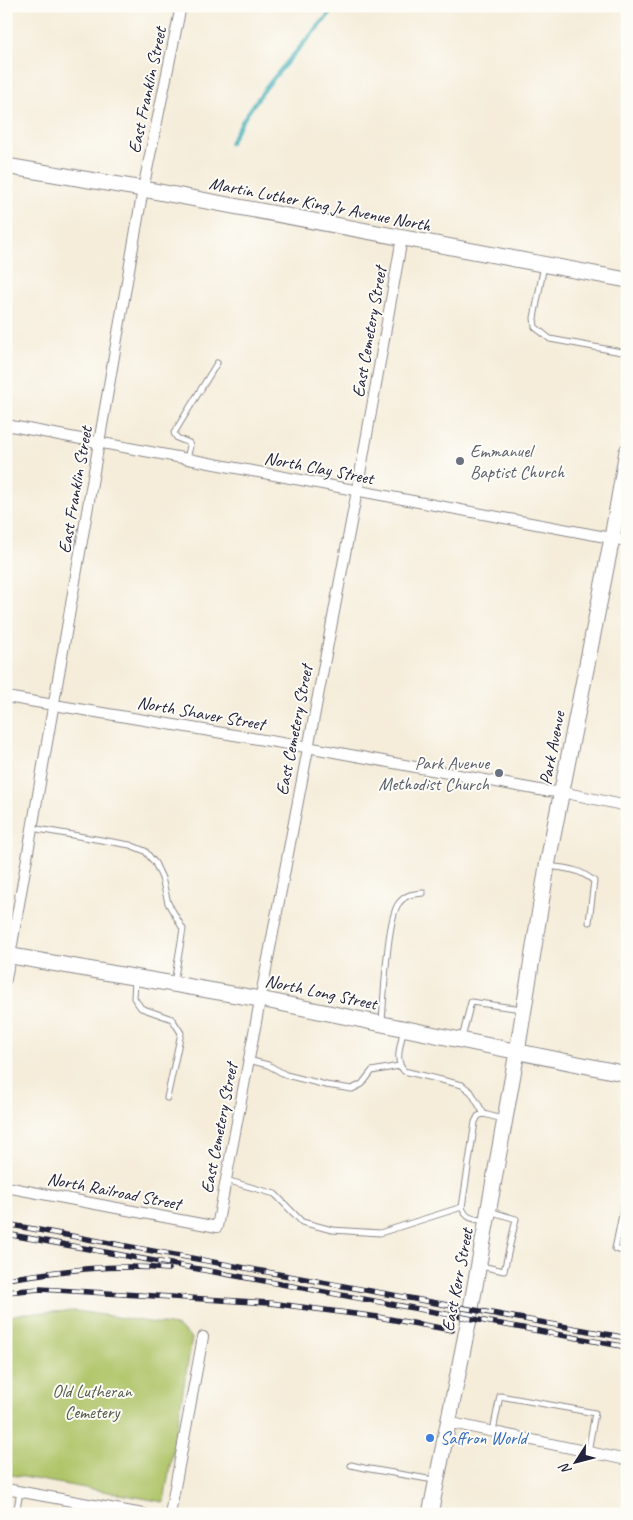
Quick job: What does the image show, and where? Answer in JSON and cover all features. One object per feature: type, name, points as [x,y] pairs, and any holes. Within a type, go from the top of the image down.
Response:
[{"type":"street","name":"East Franklin Street","points":[[6,979],[8,956],[54,704],[143,189],[181,6]]},
{"type":"street","name":"Martin Luther King Jr Avenue North","points":[[6,166],[143,189],[627,280]]},
{"type":"street","name":"East Cemetery Street","points":[[217,1227],[357,491],[402,238]]},
{"type":"street","name":"North Clay Street","points":[[6,425],[619,539]]},
{"type":"street","name":"Park Avenue","points":[[517,1052],[547,866],[619,539],[627,451]]},
{"type":"street","name":"North Shaver Street","points":[[6,697],[307,747],[545,791],[562,792],[627,806]]},
{"type":"street","name":"North Long Street","points":[[8,956],[260,998],[627,1074]]},
{"type":"street","name":"East Kerr Street","points":[[430,1514],[479,1266],[517,1052]]},
{"type":"street","name":"North Railroad Street","points":[[6,1187],[217,1227]]},
{"type":"street","points":[[170,1514],[203,1336]]},
{"type":"street","points":[[448,1422],[627,1460]]},
{"type":"street","points":[[6,1489],[143,1514]]},
{"type":"lane","points":[[544,264],[534,318],[535,326],[550,339],[627,353]]},
{"type":"lane","points":[[187,459],[189,443],[177,438],[174,433],[218,363]]},
{"type":"lane","points":[[32,828],[130,845],[145,852],[155,863],[162,878],[168,903],[183,929],[174,984]]},
{"type":"lane","points":[[547,866],[574,869],[582,872],[594,881],[589,922]]},
{"type":"lane","points":[[382,1024],[391,922],[398,904],[408,894],[423,893]]},
{"type":"lane","points":[[136,977],[134,998],[141,1008],[172,1019],[181,1033],[167,1098]]},
{"type":"lane","points":[[461,1041],[471,1002],[525,1010]]},
{"type":"lane","points":[[404,1029],[398,1061],[399,1066],[404,1071],[462,1085],[471,1092],[484,1114]]},
{"type":"lane","points":[[248,1060],[268,1065],[286,1075],[352,1089],[362,1084],[372,1072],[399,1066]]},
{"type":"lane","points":[[479,1266],[504,1271],[516,1219],[488,1216],[471,1218],[465,1214],[462,1207],[475,1122],[478,1116],[484,1114],[505,1120]]},
{"type":"lane","points":[[226,1180],[275,1194],[302,1222],[332,1230],[380,1233],[462,1207]]},
{"type":"lane","points":[[627,1190],[615,1250],[627,1252]]},
{"type":"lane","points":[[493,1431],[500,1396],[595,1413],[588,1452]]},
{"type":"lane","points":[[352,1465],[436,1480]]},
{"type":"lane","points":[[16,1514],[20,1492]]},
{"type":"green space","name":"Old Lutheran Cemetery","points":[[76,1311],[176,1326],[192,1338],[164,1502],[6,1474],[6,1317],[24,1313]]},
{"type":"waterway","points":[[230,143],[263,91],[331,12],[334,6]]},
{"type":"railway","points":[[6,1224],[627,1338]]},
{"type":"railway","points":[[6,1234],[627,1347]]},
{"type":"railway","points":[[6,1279],[107,1267],[168,1269]]},
{"type":"railway","points":[[6,1292],[40,1289],[270,1303],[378,1317],[452,1330]]},
{"type":"place","name":"Emmanuel Baptist Church","points":[[460,461]]},
{"type":"place","name":"Park Avenue Methodist Church","points":[[499,773]]},
{"type":"place","name":"Saffron World","points":[[430,1438]]}]
